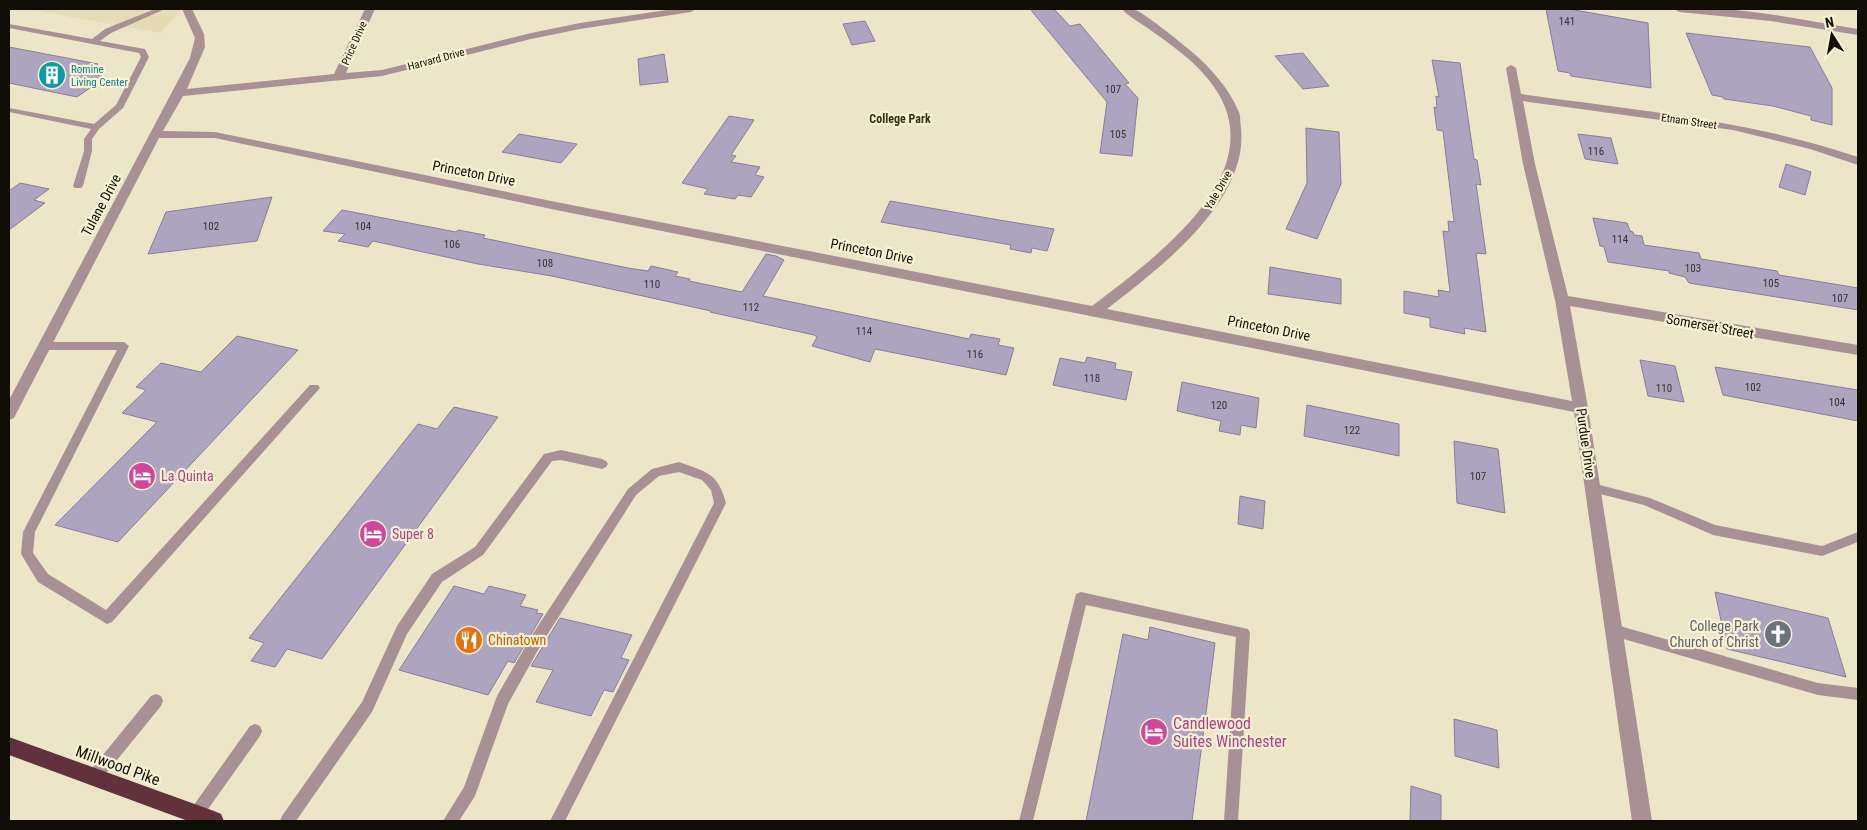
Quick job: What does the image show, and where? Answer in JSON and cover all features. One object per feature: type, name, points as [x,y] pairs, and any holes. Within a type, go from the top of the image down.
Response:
[{"type":"highway","name":"Millwood Pike","points":[[9,746],[214,821]]},
{"type":"street","name":"Tulane Drive","points":[[9,414],[178,93],[198,51],[200,38],[187,9]]},
{"type":"street","name":"Price Drive","points":[[338,78],[370,9]]},
{"type":"street","name":"Harvard Drive","points":[[178,93],[382,74],[483,47],[580,26],[691,9]]},
{"type":"street","name":"Yale Drive","points":[[1096,311],[1140,276],[1188,233],[1206,212],[1227,180],[1236,158],[1238,134],[1234,115],[1226,96],[1214,79],[1191,58],[1128,9]]},
{"type":"street","points":[[1679,9],[1771,18],[1858,32]]},
{"type":"street","points":[[1766,9],[1771,18]]},
{"type":"street","name":"Purdue Drive","points":[[1511,68],[1529,164],[1562,300],[1581,408],[1642,821]]},
{"type":"street","name":"Etnam Street","points":[[1517,97],[1733,127],[1814,146],[1858,161]]},
{"type":"street","name":"Princeton Drive","points":[[155,134],[215,135],[619,218],[1581,408]]},
{"type":"street","name":"Somerset Street","points":[[1562,300],[1858,350]]},
{"type":"lane","points":[[93,42],[108,31],[135,18],[161,9]]},
{"type":"lane","points":[[9,26],[142,51],[145,57],[120,106],[96,127],[88,139],[88,151],[78,186]]},
{"type":"lane","points":[[9,110],[96,127]]},
{"type":"lane","points":[[44,346],[124,346],[29,532],[27,554],[43,578],[107,618],[314,388]]},
{"type":"lane","points":[[287,821],[367,706],[402,630],[437,578],[479,551],[548,457],[561,454],[602,464]]},
{"type":"lane","points":[[450,821],[470,791],[502,701],[537,638],[632,492],[656,472],[679,467],[706,477],[716,488],[720,503],[557,821]]},
{"type":"lane","points":[[1592,488],[1646,502],[1713,530],[1822,551],[1858,537]]},
{"type":"lane","points":[[1026,821],[1081,598],[1244,633],[1231,821]]},
{"type":"lane","points":[[1613,630],[1818,689],[1858,694]]},
{"type":"lane","points":[[94,777],[156,701]]},
{"type":"lane","points":[[196,814],[255,731]]},
{"type":"shaded area","points":[[27,9],[182,9],[160,33]]},
{"type":"building","points":[[1030,9],[1054,9],[1070,26],[1080,24],[1129,83],[1125,84],[1138,98],[1132,156],[1100,153],[1107,102]]},
{"type":"building","points":[[1546,9],[1569,9],[1648,23],[1651,88],[1571,76],[1570,73],[1558,71]]},
{"type":"building","points":[[865,21],[875,41],[852,45],[843,24]]},
{"type":"building","points":[[1686,33],[1810,47],[1832,88],[1832,125],[1811,120],[1811,116],[1773,106],[1724,99],[1723,97],[1712,95]]},
{"type":"building","name":"Romine Living Center","points":[[9,47],[98,64],[85,73],[106,77],[77,97],[9,83]]},
{"type":"building","points":[[1303,53],[1329,86],[1303,89],[1275,56]]},
{"type":"building","points":[[664,54],[668,82],[640,85],[638,59]]},
{"type":"building","points":[[1432,60],[1460,63],[1474,159],[1477,160],[1481,185],[1476,184],[1486,254],[1476,253],[1486,332],[1464,328],[1465,334],[1430,327],[1430,318],[1404,313],[1404,291],[1439,297],[1438,290],[1450,292],[1443,231],[1449,232],[1448,221],[1454,222],[1443,131],[1437,130],[1434,107],[1437,108],[1436,96],[1439,97]]},
{"type":"building","points":[[729,116],[754,120],[731,155],[736,156],[731,162],[760,167],[755,175],[764,177],[751,197],[738,195],[735,199],[704,194],[708,189],[682,183]]},
{"type":"building","points":[[1306,128],[1339,132],[1341,184],[1317,239],[1286,229],[1307,183]]},
{"type":"building","points":[[519,134],[577,144],[561,163],[502,152]]},
{"type":"building","points":[[1578,134],[1611,138],[1618,164],[1585,159]]},
{"type":"building","points":[[1786,164],[1811,172],[1805,195],[1779,187]]},
{"type":"building","points":[[20,183],[49,189],[34,200],[45,203],[9,230],[9,191]]},
{"type":"building","points":[[272,197],[257,241],[148,254],[166,212]]},
{"type":"building","points":[[890,201],[1054,229],[1047,251],[1032,248],[1031,253],[1010,249],[1011,245],[881,222]]},
{"type":"building","points":[[342,210],[456,232],[458,230],[485,235],[483,238],[628,268],[648,271],[651,266],[678,272],[675,276],[690,279],[689,281],[742,292],[766,254],[776,256],[784,260],[763,296],[969,339],[971,334],[1000,339],[998,345],[1014,348],[1006,375],[875,349],[870,362],[812,346],[817,337],[814,335],[711,311],[552,276],[478,264],[373,241],[368,247],[338,241],[345,234],[323,231]]},
{"type":"building","points":[[1593,218],[1627,223],[1634,235],[1642,236],[1644,245],[1699,253],[1701,259],[1777,271],[1779,275],[1858,288],[1858,310],[1689,283],[1685,277],[1669,273],[1669,271],[1608,262],[1604,247],[1600,246]]},
{"type":"building","points":[[1270,267],[1341,279],[1341,304],[1268,294]]},
{"type":"building","name":"La Quinta","points":[[237,336],[298,350],[118,542],[55,525],[157,422],[122,413],[146,390],[136,387],[161,363],[201,372]]},
{"type":"building","points":[[1087,357],[1116,363],[1115,369],[1132,372],[1126,400],[1053,385],[1060,358],[1085,363]]},
{"type":"building","points":[[1640,360],[1675,366],[1684,402],[1648,396]]},
{"type":"building","points":[[1715,367],[1858,390],[1858,421],[1723,395]]},
{"type":"building","points":[[1182,382],[1259,398],[1256,428],[1241,425],[1240,435],[1219,431],[1221,421],[1177,411]]},
{"type":"building","points":[[1307,405],[1399,424],[1399,456],[1304,436]]},
{"type":"building","name":"Super 8","points":[[454,407],[498,417],[322,659],[287,649],[275,667],[251,661],[264,643],[249,638],[418,424],[437,429]]},
{"type":"building","points":[[1454,441],[1498,449],[1505,513],[1457,503]]},
{"type":"building","points":[[1240,496],[1265,501],[1263,529],[1238,524]]},
{"type":"building","name":"Chinatown","points":[[454,586],[484,594],[489,586],[526,595],[520,606],[538,610],[536,613],[543,614],[514,663],[508,661],[488,695],[399,670]]},
{"type":"building","name":"College Park Church of Christ","points":[[1715,592],[1828,618],[1846,677],[1727,649]]},
{"type":"building","points":[[560,618],[632,635],[621,658],[629,660],[613,692],[604,690],[591,716],[536,702],[553,670],[531,666]]},
{"type":"building","name":"Candlewood Suites Winchester","points":[[1150,627],[1215,643],[1192,821],[1086,821],[1123,634],[1148,640]]},
{"type":"building","points":[[1454,719],[1497,730],[1499,768],[1455,756]]},
{"type":"building","points":[[1411,786],[1441,795],[1441,821],[1410,821]]},
{"type":"place","name":"Romine Living Center","points":[[52,75]]},
{"type":"place","name":"La Quinta","points":[[142,476]]},
{"type":"place","name":"Super 8","points":[[373,534]]},
{"type":"place","name":"College Park Church of Christ","points":[[1778,634]]},
{"type":"place","name":"Chinatown","points":[[469,640]]},
{"type":"place","name":"Candlewood Suites Winchester","points":[[1154,732]]},
{"type":"district","name":"College Park","points":[[900,119]]}]
